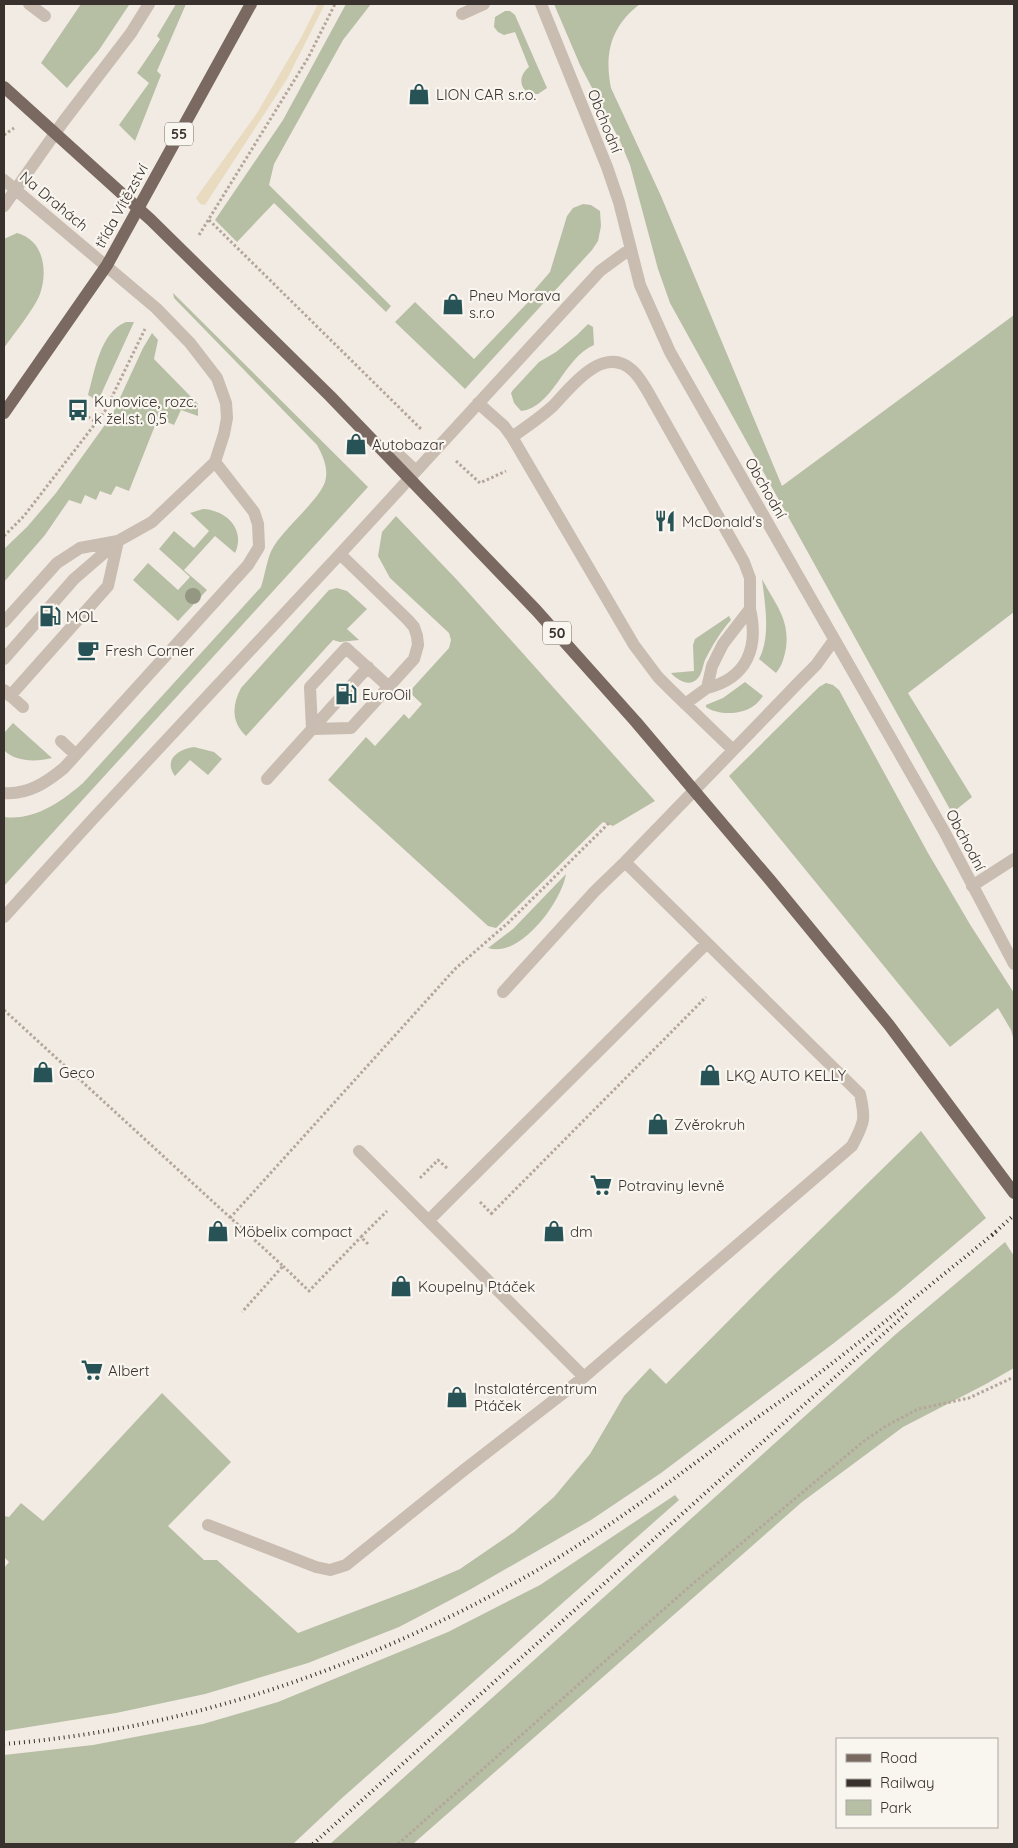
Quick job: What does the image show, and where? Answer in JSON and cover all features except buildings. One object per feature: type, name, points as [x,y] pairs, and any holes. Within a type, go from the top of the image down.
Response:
[{"type":"main road","name":"třída Vítězství","points":[[4,413],[107,265],[251,4]]},
{"type":"main road","name":"50","points":[[4,87],[151,220],[282,348],[429,496],[536,610],[636,722],[770,880],[889,1025],[1014,1193]]},
{"type":"street","points":[[29,4],[45,16]]},
{"type":"street","points":[[4,206],[63,122],[131,33],[149,4]]},
{"type":"street","points":[[462,14],[484,4]]},
{"type":"street","name":"Obchodní","points":[[541,4],[607,167],[619,202],[640,285],[670,352],[944,831],[1014,964]]},
{"type":"street","name":"Na Drahách","points":[[4,180],[156,308],[190,343],[217,378],[226,403],[227,418],[215,462]]},
{"type":"street","points":[[4,917],[90,821],[340,554],[600,271],[630,249]]},
{"type":"street","points":[[512,437],[535,421],[591,368],[603,363],[616,363],[631,369],[637,375],[659,410],[744,562],[750,578],[750,609],[754,638],[745,663],[730,680],[707,688],[685,704]]},
{"type":"street","points":[[478,402],[504,426],[512,437],[634,644],[658,677],[733,750]]},
{"type":"street","points":[[397,453],[416,471]]},
{"type":"street","points":[[4,659],[74,579],[118,541],[152,522],[215,462],[254,512],[258,524],[259,547],[248,565],[76,755],[47,782],[30,790],[4,793]]},
{"type":"street","points":[[4,622],[57,563],[80,548],[118,541]]},
{"type":"street","points":[[23,708],[7,693],[108,586],[118,541]]},
{"type":"street","points":[[312,728],[351,728],[414,659],[418,646],[414,627],[340,554]]},
{"type":"street","points":[[707,688],[712,666],[723,644],[750,609]]},
{"type":"street","points":[[503,992],[594,891],[816,665],[834,640]]},
{"type":"street","points":[[312,728],[310,687],[346,648],[389,687]]},
{"type":"street","points":[[267,779],[368,667]]},
{"type":"street","points":[[61,741],[76,755]]},
{"type":"street","points":[[972,886],[1014,859]]},
{"type":"street","points":[[208,1525],[316,1567],[330,1570],[346,1565],[584,1377],[852,1146],[863,1124],[864,1112],[860,1094],[624,862]]},
{"type":"street","points":[[429,1220],[707,943]]},
{"type":"street","points":[[359,1151],[584,1377]]},
{"type":"path","points":[[209,220],[417,426],[480,483],[527,461]]},
{"type":"path","points":[[88,417],[96,422]]},
{"type":"path","points":[[230,1218],[455,969],[509,922],[609,822]]},
{"type":"path","points":[[491,1214],[706,997]]},
{"type":"path","points":[[4,1010],[309,1291],[361,1238]]},
{"type":"path","points":[[242,1312],[283,1266]]},
{"type":"path","points":[[398,1844],[689,1587],[864,1441],[886,1426],[918,1409],[969,1398],[1014,1377]]},
{"type":"green space","points":[[81,4],[129,5],[99,50],[67,88],[41,63]]},
{"type":"green space","points":[[176,4],[186,4],[157,71],[161,75],[135,141],[119,125],[149,83],[137,73],[160,39],[157,36]]},
{"type":"green space","points":[[346,4],[371,4],[343,40],[274,164],[269,185],[391,306],[386,312],[274,203],[237,242],[215,220],[283,120]]},
{"type":"green space","points":[[554,4],[640,4],[622,21],[612,41],[608,63],[611,88],[661,196],[782,486],[1014,315],[1014,612],[908,693],[972,797],[952,813],[670,303],[658,269],[630,165],[620,141],[580,65]]},
{"type":"green space","points":[[505,11],[510,11],[515,15],[547,88],[538,94],[527,92],[522,85],[522,76],[529,67],[515,32],[504,35],[494,27],[495,17]]},
{"type":"green space","points":[[583,204],[591,205],[600,211],[601,226],[598,241],[592,250],[465,389],[395,322],[415,302],[474,359],[534,296],[531,294],[550,272],[567,216],[573,208]]},
{"type":"green space","points":[[17,233],[33,242],[38,249],[42,258],[44,276],[37,300],[4,348],[4,239]]},
{"type":"green space","points":[[173,293],[368,487],[4,886],[4,817],[26,816],[46,809],[66,797],[83,783],[261,587],[274,546],[309,506],[325,482],[326,467],[317,445],[174,298]]},
{"type":"green space","points":[[126,322],[134,322],[98,401],[88,395],[96,364],[104,343],[110,334]]},
{"type":"green space","points":[[588,324],[593,327],[594,345],[574,360],[542,401],[532,408],[521,411],[514,403],[511,393],[513,390],[539,362],[556,352]]},
{"type":"green space","points":[[152,333],[158,340],[154,359],[198,404],[198,416],[181,410],[174,425],[158,418],[129,491],[116,486],[111,495],[100,491],[96,500],[85,495],[81,504],[69,500],[45,535],[4,582],[4,549],[27,527],[56,493],[112,415],[143,348]]},
{"type":"green space","points":[[203,509],[219,513],[232,522],[238,536],[238,544],[235,553],[215,536],[184,570],[207,590],[178,621],[133,580],[148,563],[178,590],[190,577],[159,549],[174,531],[194,548],[209,531],[190,513]]},
{"type":"green space","points":[[396,516],[458,581],[655,801],[613,826],[603,822],[496,928],[488,926],[328,780],[366,737],[375,746],[404,714],[409,719],[422,704],[409,692],[449,648],[451,640],[449,633],[390,578],[378,556],[382,532]]},
{"type":"green space","points":[[762,579],[784,620],[786,628],[786,648],[781,665],[776,673],[759,659],[763,650],[766,631],[766,609]]},
{"type":"green space","points":[[337,588],[347,591],[367,609],[347,629],[359,640],[340,642],[333,640],[246,736],[241,731],[234,713],[241,688],[329,590]]},
{"type":"green space","points":[[729,616],[731,620],[711,649],[698,678],[688,683],[674,676],[671,673],[694,671],[693,645],[695,639]]},
{"type":"green space","points":[[745,682],[763,696],[747,710],[735,713],[722,713],[706,707],[706,705],[723,698]]},
{"type":"green space","points":[[826,683],[833,685],[839,690],[928,853],[971,926],[1014,993],[1014,1041],[1011,1030],[998,1008],[950,1047],[729,776],[819,687]]},
{"type":"green space","points":[[13,723],[52,758],[39,760],[20,759],[4,750],[4,733]]},
{"type":"green space","points":[[194,747],[214,752],[222,759],[208,775],[190,760],[175,776],[171,765],[174,756],[183,750]]},
{"type":"green space","points":[[566,874],[557,899],[538,925],[526,937],[513,945],[500,949],[488,948],[513,929]]},
{"type":"green space","points":[[921,1131],[986,1218],[896,1294],[834,1343],[661,1473],[591,1520],[471,1589],[399,1627],[308,1663],[205,1694],[116,1713],[4,1731],[4,1568],[9,1562],[4,1557],[4,1516],[9,1517],[21,1503],[43,1521],[162,1393],[231,1462],[168,1526],[204,1560],[217,1560],[298,1633],[416,1588],[460,1569],[514,1532],[554,1497],[590,1454],[624,1396],[650,1368],[666,1384]]},
{"type":"green space","points":[[1005,1242],[1014,1256],[1014,1368],[903,1427],[802,1502],[413,1844],[330,1844],[896,1334]]},
{"type":"green space","points":[[675,1495],[679,1500],[342,1798],[293,1844],[4,1844],[4,1755],[93,1745],[203,1724],[278,1702],[448,1632],[540,1585]]},
{"type":"sand","points":[[318,4],[325,4],[287,79],[205,205],[200,204],[196,198],[257,113],[302,36]]},
{"type":"railway","points":[[992,1235],[1014,1215]]},
{"type":"railway","points":[[4,1744],[73,1736],[141,1724],[208,1708],[340,1665],[403,1639],[466,1609],[581,1544],[684,1472],[809,1381],[996,1232]]},
{"type":"railway","points":[[313,1844],[909,1311]]},
{"type":"place","name":"LION CAR s.r.o.","points":[[419,94]]},
{"type":"place","name":"Pneu Morava s.r.o","points":[[453,304]]},
{"type":"place","name":"Kunovice, rozc. k žel.st. 0,5","points":[[78,410]]},
{"type":"place","name":"Autobazar","points":[[356,444]]},
{"type":"place","name":"McDonald's","points":[[665,521]]},
{"type":"place","name":"MOL","points":[[50,616]]},
{"type":"place","name":"Fresh Corner","points":[[88,650]]},
{"type":"place","name":"EuroOil","points":[[346,694]]},
{"type":"place","name":"Geco","points":[[43,1072]]},
{"type":"place","name":"LKQ AUTO KELLY","points":[[710,1075]]},
{"type":"place","name":"Zvěrokruh","points":[[658,1124]]},
{"type":"place","name":"Potraviny levně","points":[[601,1185]]},
{"type":"place","name":"Möbelix compact","points":[[218,1231]]},
{"type":"place","name":"dm","points":[[554,1231]]},
{"type":"place","name":"Koupelny Ptáček","points":[[401,1286]]},
{"type":"place","name":"Albert","points":[[92,1370]]},
{"type":"place","name":"Instalatércentrum Ptáček","points":[[457,1397]]}]
